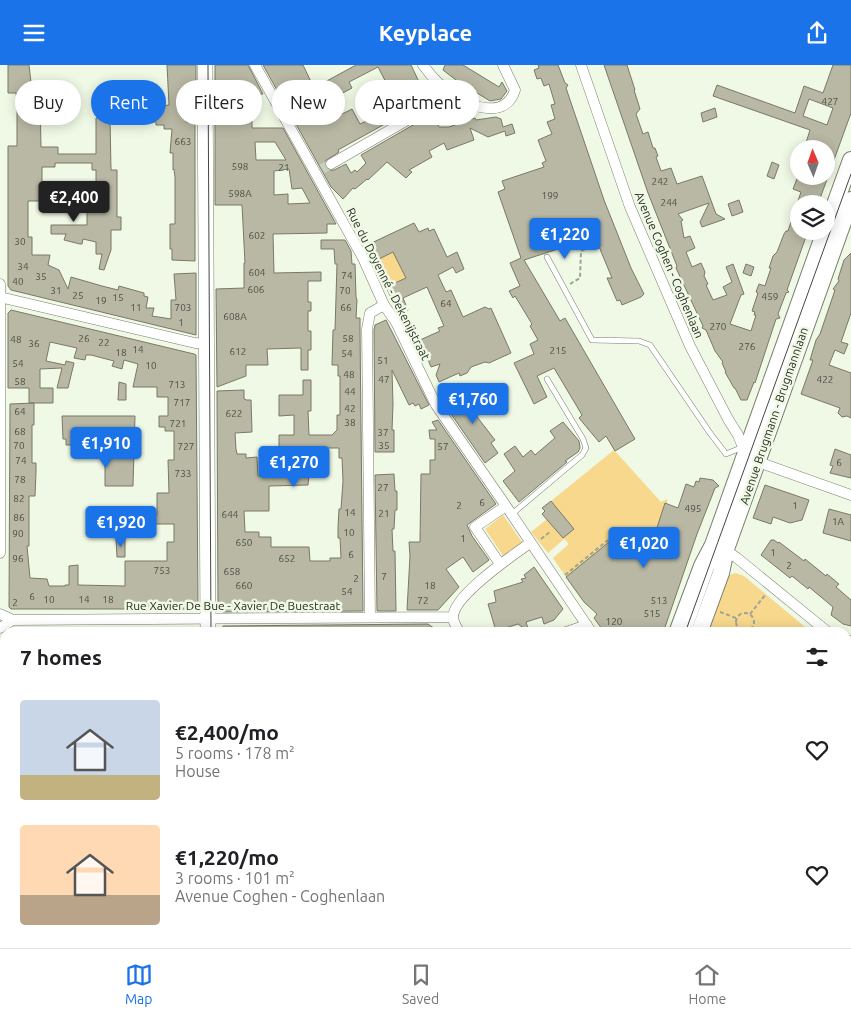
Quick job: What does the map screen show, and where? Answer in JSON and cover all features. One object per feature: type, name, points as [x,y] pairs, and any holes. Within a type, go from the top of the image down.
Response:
[{"type":"main road","points":[[206,65],[208,626]]},
{"type":"main road","name":"Avenue Brugmann - Brugmannlaan","points":[[835,226],[851,160]]},
{"type":"main road","name":"Avenue Brugmann - Brugmannlaan","points":[[835,226],[851,200]]},
{"type":"main road","name":"Avenue Brugmann - Brugmannlaan","points":[[701,627],[721,573],[719,547],[749,455],[830,240]]},
{"type":"main road","name":"Avenue Brugmann - Brugmannlaan","points":[[679,627],[702,566],[719,547]]},
{"type":"street","name":"Rue du Doyenné - Dekenijstraat","points":[[255,65],[322,168],[384,305],[396,322],[436,405],[509,510],[534,542],[588,627]]},
{"type":"street","points":[[423,65],[435,80]]},
{"type":"street","points":[[479,107],[489,109],[502,106],[512,99],[515,90],[503,65]]},
{"type":"street","name":"Avenue Coghen - Coghenlaan","points":[[581,65],[630,207],[652,261],[690,346],[749,455]]},
{"type":"street","points":[[322,168],[399,125]]},
{"type":"street","points":[[0,284],[0,553]]},
{"type":"street","points":[[0,297],[206,344]]},
{"type":"street","points":[[370,617],[367,329],[370,313],[384,305]]},
{"type":"street","points":[[749,455],[851,495]]},
{"type":"street","points":[[500,564],[475,527],[509,510]]},
{"type":"street","points":[[456,627],[453,617],[462,599],[500,564],[534,542]]},
{"type":"street","points":[[719,547],[821,627]]},
{"type":"street","name":"Rue Xavier De Bue - Xavier De Buestraat","points":[[0,614],[14,620],[208,626],[370,617],[453,617]]},
{"type":"street","name":"Rue Xavier De Bue - Xavier De Buestraat","points":[[2,627],[14,620]]},
{"type":"lane","points":[[547,257],[592,339],[638,341],[650,345],[726,454],[749,455]]},
{"type":"lane","points":[[509,510],[582,455],[586,448],[583,439],[547,379]]},
{"type":"lane","points":[[690,627],[719,547]]},
{"type":"path","points":[[563,287],[580,277],[581,251],[596,244],[592,232]]},
{"type":"path","points":[[534,542],[551,531]]},
{"type":"path","points":[[564,576],[608,539]]},
{"type":"path","points":[[750,614],[767,593]]},
{"type":"path","points":[[715,610],[736,618]]},
{"type":"path","points":[[737,627],[735,623],[736,618],[744,612],[750,614],[754,619],[752,627]]},
{"type":"shaded area","points":[[393,252],[406,278],[386,287],[373,262]]},
{"type":"shaded area","points":[[614,450],[661,502],[668,499],[653,540],[610,573],[638,545],[625,529],[566,577],[553,558],[569,544],[564,539],[548,553],[531,532],[547,519],[563,538],[574,529],[551,501]]},
{"type":"shaded area","points":[[503,515],[527,549],[508,563],[485,529]]},
{"type":"shaded area","points":[[735,573],[744,576],[805,627],[708,627],[728,576]]},
{"type":"building","points":[[8,65],[29,65],[31,80],[15,80],[15,93],[8,93]]},
{"type":"building","points":[[167,65],[196,65],[196,80],[176,80],[176,125],[195,125],[195,261],[172,260],[172,249],[170,249],[170,224],[175,224],[175,177],[173,153],[170,153],[172,129],[164,129],[164,125],[166,125],[166,105],[169,105]]},
{"type":"building","points":[[215,65],[248,65],[256,80],[215,80]]},
{"type":"building","points":[[263,65],[303,65],[310,80],[272,81]]},
{"type":"building","points":[[356,65],[411,65],[418,80],[385,80],[378,67],[349,82],[352,88],[345,92],[345,80],[329,80]]},
{"type":"building","points":[[445,65],[463,65],[499,87],[502,82],[507,91],[501,99],[490,101],[479,94],[479,80],[456,80],[443,70]]},
{"type":"building","points":[[538,65],[558,65],[565,83],[568,85],[566,88],[604,200],[631,268],[644,294],[622,305],[620,300],[617,301],[607,278],[612,278],[595,237],[524,260],[560,321],[565,318],[635,439],[615,451],[606,436],[599,442],[579,418],[582,415],[554,368],[537,376],[547,397],[534,404],[514,363],[534,354],[530,344],[538,340],[530,326],[532,324],[515,296],[513,298],[509,291],[520,286],[510,263],[521,258],[498,192],[505,189],[502,181],[544,167],[542,163],[546,161],[538,140],[552,134],[547,122],[555,119],[551,105],[555,104],[549,84],[544,86],[541,78],[537,79],[534,70],[539,68]]},
{"type":"building","points":[[604,65],[627,65],[640,109],[636,114],[643,134],[648,132],[653,148],[655,148],[658,156],[656,157],[661,171],[671,168],[677,184],[702,176],[716,214],[725,219],[702,227],[700,222],[709,203],[678,214],[683,220],[681,221],[684,238],[690,236],[695,248],[686,252],[692,267],[701,263],[708,284],[706,285],[713,300],[727,295],[723,287],[732,282],[726,267],[733,264],[744,294],[741,295],[730,324],[751,331],[756,315],[752,311],[758,293],[756,292],[759,284],[765,286],[773,256],[777,252],[784,234],[788,231],[790,225],[790,240],[805,240],[787,290],[789,292],[786,293],[778,314],[780,318],[776,319],[755,383],[747,400],[741,400],[725,372],[723,362],[715,351],[706,330],[702,328],[703,326],[676,268],[677,266],[648,193]]},
{"type":"building","points":[[833,65],[851,65],[851,113],[835,157],[835,140],[807,140],[810,130],[713,96],[717,85],[795,113],[804,86],[823,93]],"holes":[[[809,99],[833,108],[827,125],[803,116]]]},
{"type":"building","points":[[715,108],[717,117],[703,122],[701,113]]},
{"type":"building","points":[[352,109],[355,115],[355,125],[383,125],[338,150],[339,152],[325,161],[325,167],[328,170],[334,170],[346,164],[351,173],[355,170],[357,172],[366,163],[361,155],[413,125],[449,127],[455,125],[479,125],[479,120],[496,117],[501,119],[503,127],[512,124],[515,133],[506,136],[505,131],[488,137],[470,128],[474,140],[447,150],[444,143],[429,151],[432,157],[409,170],[412,172],[406,178],[387,162],[368,180],[355,189],[353,188],[343,199],[331,187],[296,125],[345,125],[345,112]]},
{"type":"building","points":[[17,125],[41,125],[41,147],[58,147],[58,154],[96,154],[96,125],[110,125],[111,170],[117,170],[117,217],[121,217],[121,230],[111,230],[111,250],[104,270],[99,269],[102,254],[96,254],[96,242],[83,239],[82,244],[80,244],[64,240],[66,234],[51,234],[51,225],[87,225],[87,203],[54,203],[54,194],[96,194],[96,170],[92,170],[92,163],[55,163],[55,167],[42,167],[42,201],[28,201],[28,237],[32,237],[32,255],[50,255],[48,265],[59,270],[68,289],[71,277],[118,290],[119,286],[144,293],[144,296],[148,297],[146,308],[154,308],[152,316],[171,319],[171,300],[176,300],[174,274],[196,273],[196,335],[11,290],[8,286],[8,146],[17,146]]},
{"type":"building","points":[[215,125],[252,125],[252,128],[283,128],[336,224],[327,224],[327,233],[273,234],[274,273],[321,272],[321,281],[308,281],[308,302],[311,302],[311,311],[308,311],[308,331],[311,331],[311,350],[308,350],[308,370],[301,370],[301,348],[267,349],[268,365],[246,365],[246,376],[217,387],[216,289],[244,288],[245,263],[242,205],[215,205]],"holes":[[[255,142],[275,142],[286,160],[256,160]],[[289,169],[292,189],[302,188],[310,203],[288,204],[288,194],[274,195],[274,171]]]},
{"type":"building","points":[[772,162],[779,165],[774,179],[767,176]]},
{"type":"building","points":[[795,185],[825,185],[821,195],[800,195],[801,192],[793,189]]},
{"type":"building","points":[[739,200],[743,212],[732,216],[728,204]]},
{"type":"building","points":[[414,223],[419,232],[428,228],[429,231],[434,229],[447,257],[457,252],[464,269],[456,273],[453,267],[438,275],[446,292],[451,290],[463,317],[485,307],[491,308],[511,353],[489,363],[485,362],[471,367],[467,373],[460,376],[459,373],[439,382],[436,375],[440,364],[431,367],[420,340],[440,331],[438,328],[444,326],[427,287],[403,298],[408,310],[399,314],[386,287],[406,278],[393,252],[373,262],[365,246]]},
{"type":"building","points":[[321,240],[345,240],[351,251],[352,264],[355,264],[356,318],[360,318],[363,611],[222,612],[218,608],[217,391],[244,390],[244,399],[251,400],[252,432],[235,433],[236,449],[237,454],[246,454],[246,458],[257,457],[258,476],[294,475],[293,465],[306,465],[306,476],[309,475],[308,485],[269,486],[269,511],[244,511],[245,532],[259,532],[259,537],[271,537],[271,547],[309,547],[310,561],[330,561],[330,558],[341,558],[338,527],[343,481],[342,458],[339,458],[339,448],[279,448],[279,435],[294,435],[294,415],[279,416],[279,395],[303,395],[303,380],[311,380],[311,411],[308,411],[309,435],[332,435],[337,430],[337,415],[340,415],[340,376],[338,376],[338,365],[332,365],[337,264],[335,264],[334,249],[321,249]]},
{"type":"building","points":[[851,253],[851,313],[841,342],[848,344],[844,354],[835,350],[829,365],[851,373],[851,418],[847,416],[842,417],[838,413],[840,408],[801,394],[813,360],[810,360],[816,340],[820,334],[835,290],[833,289],[839,281],[844,260]]},
{"type":"building","points":[[746,264],[754,267],[751,276],[743,273]]},
{"type":"building","points":[[11,310],[196,355],[198,605],[194,609],[11,609],[9,607],[10,404],[34,403],[29,403],[29,388],[8,388],[8,313]],"holes":[[[50,342],[77,348],[74,358],[85,360],[86,355],[91,355],[114,361],[112,366],[122,369],[124,360],[138,364],[133,387],[157,387],[157,397],[168,397],[168,416],[159,416],[159,427],[165,427],[165,431],[174,431],[174,460],[168,460],[169,493],[157,493],[157,515],[98,515],[97,536],[106,536],[106,524],[174,524],[174,542],[167,542],[167,561],[125,561],[125,586],[78,585],[78,565],[69,566],[69,585],[49,586],[47,579],[30,578],[27,546],[29,546],[29,496],[35,496],[36,463],[32,463],[34,403],[53,403],[53,388],[40,388],[40,369],[62,368],[57,388],[68,388],[74,363],[66,361],[65,365],[46,361]]]},
{"type":"building","points":[[386,320],[429,405],[421,409],[419,404],[415,406],[413,403],[409,405],[392,370],[394,452],[375,452],[374,330],[375,325]]},
{"type":"building","points":[[119,382],[126,384],[126,400],[118,400]]},
{"type":"building","points":[[470,390],[476,403],[474,404],[474,413],[495,440],[491,443],[498,453],[485,463],[451,414],[454,413],[448,400]]},
{"type":"building","points":[[62,416],[135,416],[133,486],[105,486],[105,445],[66,445],[66,439],[63,439]]},
{"type":"building","points":[[438,420],[496,504],[467,525],[472,536],[489,560],[473,572],[463,557],[446,569],[459,587],[438,610],[407,610],[409,542],[420,542],[421,474],[430,474],[430,460],[435,460],[435,439],[430,439],[429,430],[437,430],[432,422]]},
{"type":"building","points":[[563,422],[579,441],[580,448],[578,452],[565,461],[567,462],[519,502],[503,481],[515,471],[504,454],[515,446],[523,457],[531,450],[535,455],[555,438],[550,431]]},
{"type":"building","points":[[835,449],[851,455],[851,478],[830,473],[833,466],[830,465]]},
{"type":"building","points":[[394,474],[395,491],[397,491],[397,510],[395,510],[394,529],[392,529],[393,551],[395,551],[396,611],[377,611],[375,475]]},
{"type":"building","points":[[700,478],[713,480],[719,486],[715,488],[697,534],[665,627],[601,627],[594,618],[597,614],[584,602],[566,577],[625,529],[641,548],[653,540],[665,503],[678,508],[686,484],[694,487],[696,481],[699,482]]},
{"type":"building","points":[[765,485],[809,500],[802,520],[790,523],[773,517],[771,524],[753,518]]},
{"type":"building","points":[[551,501],[574,529],[563,538],[542,514],[545,511],[542,508]]},
{"type":"building","points":[[829,509],[851,515],[851,541],[823,533]]},
{"type":"building","points":[[116,539],[125,539],[125,557],[117,557]]},
{"type":"building","points":[[771,540],[779,542],[839,584],[836,587],[851,600],[851,626],[843,624],[831,615],[833,607],[809,587],[808,589],[792,576],[790,578],[761,555]]},
{"type":"building","points":[[534,567],[563,609],[554,620],[544,624],[542,617],[526,622],[528,627],[522,627],[518,624],[509,627],[495,627],[488,604],[496,602],[494,591],[523,582],[521,579],[526,578],[524,575]]},
{"type":"building","points":[[428,624],[432,627],[223,627]]},
{"type":"tunnel","points":[[322,169],[331,164]]},
{"type":"tram line","points":[[208,65],[211,627]]},
{"type":"tram line","points":[[687,627],[851,174]]}]
